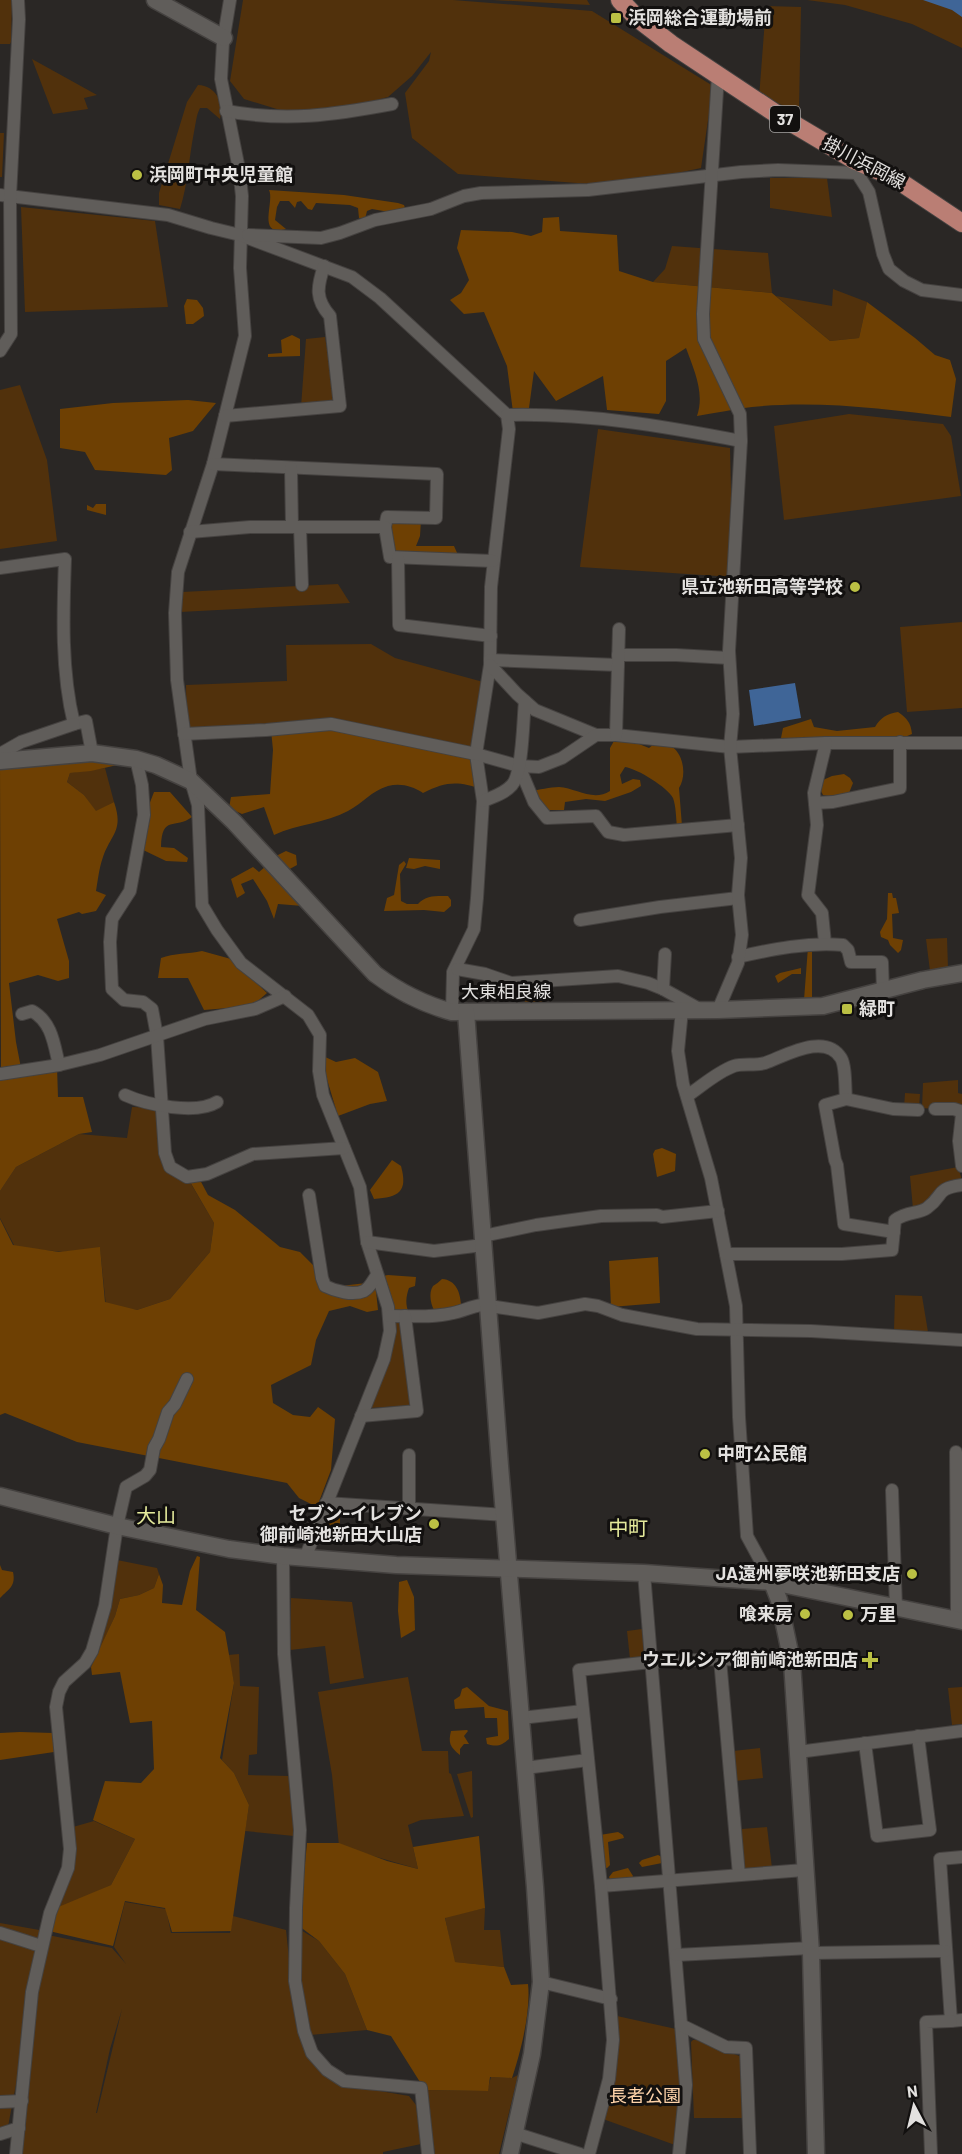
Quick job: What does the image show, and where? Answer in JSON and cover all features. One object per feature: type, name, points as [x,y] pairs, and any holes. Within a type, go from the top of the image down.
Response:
[{"type":"main road","name":"掛川浜岡線","points":[[620,0],[636,17],[671,44],[856,167],[893,177],[962,223]]},
{"type":"street","points":[[0,351],[11,334],[5,267],[5,196],[14,121],[18,0]]},
{"type":"street","points":[[155,0],[224,38]]},
{"type":"street","points":[[230,0],[221,79],[239,169],[242,196],[240,268],[245,336],[213,464],[178,572],[175,613],[177,680],[183,734],[198,805],[202,904],[217,930],[241,963],[308,1015],[320,1035],[319,1071],[323,1095],[360,1187],[367,1242],[389,1316],[389,1337],[384,1359],[305,1558]]},
{"type":"street","points":[[457,969],[485,974],[512,983],[618,976],[648,983],[710,1010],[738,957],[741,935],[738,898],[741,858],[730,747],[733,714],[729,658],[741,441],[740,414],[704,339],[703,314],[718,75]]},
{"type":"street","points":[[226,111],[285,117],[327,116],[392,104]]},
{"type":"street","points":[[0,120],[14,121]]},
{"type":"street","points":[[240,235],[321,238],[375,220],[431,209],[464,196],[481,193],[588,190],[711,174],[856,167],[869,192],[883,254],[890,269],[904,281],[922,290],[962,295]]},
{"type":"street","points":[[5,196],[168,215],[240,235],[352,277],[380,298],[507,416],[509,429],[490,587],[490,663],[476,754],[483,801],[474,929],[457,969],[453,972],[483,1241],[541,1982],[532,2054],[510,2154]]},
{"type":"street","points":[[225,416],[340,406],[330,315],[322,307],[317,293],[324,266]]},
{"type":"street","points":[[507,416],[552,414],[653,424],[741,441]]},
{"type":"street","points":[[213,464],[437,474],[436,519],[387,518],[385,527],[390,557],[493,561]]},
{"type":"street","points":[[291,468],[302,585]]},
{"type":"street","points":[[190,532],[250,527],[385,527]]},
{"type":"street","points":[[398,558],[399,625],[491,636]]},
{"type":"street","points":[[0,568],[65,559],[63,612],[69,702],[74,724]]},
{"type":"street","points":[[616,735],[619,629]]},
{"type":"street","points":[[490,663],[618,660],[676,655],[729,658]]},
{"type":"street","points":[[490,663],[535,710],[596,735],[730,747],[826,743],[962,743]]},
{"type":"street","points":[[483,801],[504,792],[514,784],[519,766],[525,701]]},
{"type":"street","points":[[0,754],[21,742],[86,721],[92,753]]},
{"type":"street","points":[[183,734],[331,724],[476,754],[519,766],[539,767],[562,758],[596,735]]},
{"type":"street","points":[[815,803],[833,802],[900,788],[900,742]]},
{"type":"street","points":[[825,943],[822,913],[808,894],[817,825],[814,793],[826,743]]},
{"type":"street","name":"大東相良線","points":[[0,761],[92,753],[136,759],[191,780],[234,822],[375,974],[414,999],[459,1012],[710,1010],[823,1006],[923,980],[962,973]]},
{"type":"street","points":[[136,759],[142,786],[144,815],[130,891],[112,919],[110,942],[112,988],[124,1000],[143,1002],[152,1010],[157,1036],[165,1153],[170,1167],[188,1178],[207,1174],[253,1154],[344,1148]]},
{"type":"street","points":[[519,766],[534,802],[548,818],[596,816],[608,832],[624,835],[738,825]]},
{"type":"street","points":[[580,920],[660,906],[738,898]]},
{"type":"street","points":[[738,957],[773,949],[825,943],[843,945],[848,950],[851,962],[882,962],[883,991]]},
{"type":"street","points":[[663,989],[665,954]]},
{"type":"street","points":[[0,1074],[59,1065],[100,1055],[205,1019],[255,1009],[285,996]]},
{"type":"street","points":[[682,1010],[678,1051],[687,1096],[711,1178],[736,1306],[739,1417],[747,1536],[779,1600],[792,1662],[811,1950],[816,2154]]},
{"type":"street","points":[[22,1014],[32,1011],[48,1024],[59,1065]]},
{"type":"street","points":[[687,1096],[736,1065],[763,1064],[795,1050],[822,1046],[842,1059],[846,1099]]},
{"type":"street","points":[[125,1095],[140,1101],[180,1108],[206,1107],[217,1102]]},
{"type":"street","points":[[894,1232],[844,1224],[837,1165],[834,1160],[825,1105],[846,1099],[892,1109],[918,1110]]},
{"type":"street","points":[[935,1109],[954,1109],[962,1114],[959,1147],[962,1166]]},
{"type":"street","points":[[726,1254],[842,1254],[892,1250],[895,1220],[903,1214],[926,1209],[945,1187],[962,1185]]},
{"type":"street","points":[[309,1195],[325,1286],[336,1292],[362,1292],[367,1290],[377,1275]]},
{"type":"street","points":[[367,1242],[434,1251],[483,1241],[536,1225],[602,1216],[657,1215],[662,1217],[718,1211]]},
{"type":"street","points":[[389,1316],[455,1313],[473,1306],[538,1313],[585,1304],[622,1315],[697,1329],[962,1340]]},
{"type":"street","points":[[361,1416],[417,1411],[405,1316]]},
{"type":"street","points":[[16,2154],[32,1992],[41,1946],[50,1913],[68,1868],[70,1849],[56,1707],[59,1692],[64,1682],[85,1663],[92,1651],[105,1606],[117,1526],[126,1487],[145,1476],[150,1470],[154,1448],[168,1412],[175,1404],[188,1379]]},
{"type":"street","points":[[0,1496],[117,1526],[230,1549],[283,1556],[396,1565],[644,1574],[772,1582],[959,1620],[956,1452]]},
{"type":"street","points":[[409,1455],[409,1508]]},
{"type":"street","points":[[892,1490],[896,1608]]},
{"type":"street","points":[[326,1503],[505,1515]]},
{"type":"street","points":[[283,1556],[284,1653],[300,1830],[295,1981],[304,2031],[312,2053],[327,2070],[344,2081],[421,2088],[428,2154]]},
{"type":"street","points":[[644,1574],[686,2085],[679,2154]]},
{"type":"street","points":[[589,2154],[609,2079],[613,2040],[601,1886],[579,1670],[651,1662],[720,1659],[792,1662]]},
{"type":"street","points":[[720,1659],[739,1875]]},
{"type":"street","points":[[521,1718],[583,1711]]},
{"type":"street","points":[[798,1752],[962,1731]]},
{"type":"street","points":[[865,1743],[877,1836],[930,1830],[918,1736]]},
{"type":"street","points":[[525,1768],[588,1760]]},
{"type":"street","points":[[931,2154],[926,2022],[957,2021],[945,1951],[940,1859],[962,1857]]},
{"type":"street","points":[[601,1886],[804,1870]]},
{"type":"street","points":[[0,1933],[41,1946]]},
{"type":"street","points":[[676,1955],[811,1950],[945,1951]]},
{"type":"street","points":[[541,1982],[611,1999]]},
{"type":"street","points":[[681,2025],[726,2048],[746,2048],[750,2154]]},
{"type":"street","points":[[0,2102],[22,2102]]},
{"type":"street","points":[[0,2134],[20,2128]]},
{"type":"street","points":[[514,2133],[579,2154]]},
{"type":"green space","points":[[0,0],[12,0],[10,44],[0,44]]},
{"type":"green space","points":[[243,0],[453,0],[592,11],[713,86],[701,168],[616,186],[458,174],[412,138],[405,93],[429,61],[431,52],[412,76],[388,97],[346,108],[293,114],[244,99],[230,81]]},
{"type":"green space","points":[[492,0],[587,0],[590,5]]},
{"type":"green space","points":[[807,0],[962,0],[962,48],[912,24],[845,5]]},
{"type":"green space","points":[[766,6],[801,7],[799,110],[759,98]]},
{"type":"green space","points":[[32,59],[97,95],[84,98],[88,109],[53,114]]},
{"type":"green space","points":[[198,85],[210,88],[217,96],[221,107],[220,119],[207,108],[200,108],[180,209],[159,205],[159,193],[187,102]]},
{"type":"green space","points":[[0,133],[4,133],[2,177],[0,177]]},
{"type":"green space","points":[[770,178],[827,178],[832,217],[770,208]]},
{"type":"green space","points":[[21,207],[155,221],[168,307],[25,312]]},
{"type":"green space","points":[[672,246],[768,253],[772,293],[653,282],[665,269]]},
{"type":"green space","points":[[833,289],[867,302],[859,338],[830,341],[776,296],[832,306]]},
{"type":"green space","points":[[325,337],[336,404],[301,407],[306,339]]},
{"type":"green space","points":[[20,385],[47,460],[57,541],[0,549],[0,390]]},
{"type":"green space","points":[[849,414],[943,424],[951,436],[961,496],[784,520],[774,426]]},
{"type":"green space","points":[[598,429],[730,448],[733,577],[580,567]]},
{"type":"green space","points":[[338,584],[350,603],[180,612],[182,592]]},
{"type":"green space","points":[[962,622],[962,708],[907,712],[900,627]]},
{"type":"green space","points":[[371,644],[395,658],[487,683],[474,753],[331,724],[187,736],[186,685],[287,681],[286,645]]},
{"type":"green space","points":[[105,768],[114,802],[96,812],[84,795],[67,782],[70,773]]},
{"type":"green space","points":[[947,938],[948,968],[930,971],[926,939]]},
{"type":"green space","points":[[541,982],[543,1005],[525,1006],[524,984]]},
{"type":"green space","points":[[958,1080],[958,1093],[962,1094],[962,1111],[922,1108],[923,1083]]},
{"type":"green space","points":[[905,1093],[920,1094],[919,1108],[904,1108]]},
{"type":"green space","points":[[132,1107],[162,1108],[162,1162],[187,1177],[214,1223],[210,1252],[170,1299],[137,1310],[106,1306],[100,1248],[63,1252],[15,1247],[0,1218],[0,1191],[16,1167],[79,1134],[127,1138]]},
{"type":"green space","points":[[958,1167],[962,1180],[926,1205],[913,1209],[910,1176]]},
{"type":"green space","points":[[895,1295],[922,1296],[928,1332],[894,1331]]},
{"type":"green space","points":[[396,1319],[403,1319],[414,1405],[370,1408],[393,1346]]},
{"type":"green space","points":[[117,1560],[157,1568],[159,1574],[154,1588],[139,1595],[120,1599],[99,1651]]},
{"type":"green space","points":[[291,1598],[352,1602],[364,1678],[330,1684],[325,1646],[290,1650]]},
{"type":"green space","points":[[642,1629],[644,1654],[630,1659],[627,1631]]},
{"type":"green space","points":[[239,1654],[240,1686],[259,1687],[257,1754],[249,1755],[248,1775],[290,1776],[294,1836],[245,1831],[249,1805],[234,1773],[222,1760],[234,1683],[228,1655]]},
{"type":"green space","points":[[408,1677],[422,1751],[448,1751],[449,1773],[464,1816],[421,1820],[408,1825],[418,1869],[339,1846],[332,1775],[318,1692]]},
{"type":"green space","points":[[962,1687],[962,1724],[952,1725],[948,1688]]},
{"type":"green space","points":[[760,1748],[763,1778],[735,1781],[733,1751]]},
{"type":"green space","points":[[472,1771],[473,1817],[471,1818],[457,1774]]},
{"type":"green space","points":[[94,1821],[135,1839],[111,1885],[56,1910],[73,1827]]},
{"type":"green space","points":[[767,1827],[772,1868],[743,1868],[740,1832],[742,1829]]},
{"type":"green space","points":[[125,1902],[166,1909],[171,1933],[230,1933],[233,1916],[286,1930],[296,2025],[331,2077],[368,2089],[409,2096],[416,2105],[421,2144],[383,2152],[383,2154],[15,2154],[36,1981],[48,1935],[112,1948],[126,1964],[114,1947]],"holes":[[[122,2009],[97,2113],[110,2049]]]},
{"type":"green space","points":[[485,1908],[484,1930],[500,1930],[504,1967],[454,1962],[445,1917]]},
{"type":"green space","points":[[0,1923],[45,1931],[7,2132],[0,2134]]},
{"type":"green space","points":[[299,1929],[319,1941],[345,1974],[367,2030],[310,2035],[301,1986]]},
{"type":"green space","name":"長者公園","points":[[617,2016],[676,2029],[681,2084],[675,2145],[603,2119]]},
{"type":"green space","points":[[693,2040],[742,2057],[748,2118],[694,2118],[691,2042]]},
{"type":"green space","points":[[518,2075],[499,2154],[435,2154],[425,2090],[487,2091],[491,2077],[512,2078]]},
{"type":"shaded area","points":[[269,190],[344,195],[398,203],[404,205],[405,208],[389,212],[372,209],[367,211],[365,219],[359,218],[358,208],[350,205],[316,203],[312,210],[301,201],[297,202],[295,208],[289,201],[280,201],[275,220],[286,229],[277,230],[269,223]]},
{"type":"shaded area","points":[[559,217],[560,231],[617,235],[619,271],[653,282],[772,293],[830,341],[859,338],[867,302],[935,355],[950,360],[956,379],[951,417],[852,406],[802,404],[752,407],[697,416],[699,390],[686,348],[666,361],[666,401],[659,414],[607,410],[603,376],[556,401],[534,371],[529,408],[513,412],[507,366],[484,312],[464,314],[450,300],[461,293],[469,280],[457,248],[461,230],[512,232],[531,236],[542,232],[543,218]]},
{"type":"shaded area","points":[[187,299],[197,300],[203,308],[204,316],[193,324],[186,324],[184,306]]},
{"type":"shaded area","points":[[292,335],[300,339],[300,356],[268,357],[268,354],[282,353],[281,340]]},
{"type":"shaded area","points":[[188,400],[216,403],[193,431],[169,438],[172,470],[166,475],[95,470],[85,452],[60,448],[60,409],[113,403]]},
{"type":"shaded area","points":[[96,504],[106,504],[106,515],[87,510],[87,505],[93,508]]},
{"type":"shaded area","points":[[391,520],[421,520],[420,536],[416,546],[454,546],[458,555],[396,556],[391,545]]},
{"type":"shaded area","points":[[898,712],[908,721],[912,734],[900,739],[791,740],[781,738],[783,728],[811,719],[814,727],[837,731],[875,727],[885,716]]},
{"type":"shaded area","points":[[335,724],[474,753],[482,789],[466,785],[445,784],[423,793],[406,786],[388,786],[339,815],[274,835],[264,807],[242,814],[229,808],[231,797],[270,794],[273,750],[271,730]]},
{"type":"shaded area","points":[[614,741],[634,742],[649,748],[654,744],[666,744],[678,753],[683,765],[683,777],[679,788],[682,826],[677,827],[675,805],[670,794],[652,779],[625,767],[620,775],[622,784],[633,779],[640,780],[641,786],[631,792],[605,801],[586,799],[565,802],[564,810],[543,810],[530,791],[559,787],[597,795],[610,791],[610,748]]},
{"type":"shaded area","points":[[89,758],[126,763],[70,773],[67,782],[84,795],[96,811],[114,802],[117,826],[102,861],[96,891],[106,895],[96,911],[82,914],[79,912],[57,919],[69,961],[69,978],[58,981],[38,975],[9,983],[21,1068],[1,1072],[0,768]]},
{"type":"shaded area","points":[[844,774],[853,783],[849,793],[823,795],[821,791],[823,780]]},
{"type":"shaded area","points":[[154,792],[170,792],[192,817],[167,826],[162,837],[161,847],[174,848],[188,858],[187,862],[166,861],[139,848]]},
{"type":"shaded area","points":[[286,851],[296,855],[297,865],[286,871],[274,857]]},
{"type":"shaded area","points":[[409,858],[440,860],[440,869],[425,866],[414,869],[406,868]]},
{"type":"shaded area","points":[[404,861],[406,864],[400,874],[401,901],[407,904],[418,904],[435,896],[448,896],[451,906],[444,912],[384,911],[387,898],[394,895],[399,865]]},
{"type":"shaded area","points":[[266,866],[303,906],[278,904],[274,919],[267,901],[253,879],[241,884],[245,893],[237,898],[231,879],[253,867],[259,872]]},
{"type":"shaded area","points":[[888,893],[892,893],[893,898],[896,898],[899,913],[892,914],[893,938],[903,940],[898,953],[888,940],[881,937],[880,932],[887,919]]},
{"type":"shaded area","points":[[808,947],[842,950],[812,951],[812,1001],[804,1000]]},
{"type":"shaded area","points":[[202,951],[231,959],[267,993],[252,1006],[204,1010],[188,978],[158,978],[161,958]]},
{"type":"shaded area","points":[[801,968],[801,974],[792,974],[778,983],[775,976]]},
{"type":"shaded area","points":[[323,1056],[336,1062],[355,1058],[378,1072],[387,1101],[370,1104],[338,1116],[326,1076]]},
{"type":"shaded area","points":[[57,1067],[58,1097],[83,1097],[92,1132],[79,1134],[16,1167],[0,1191],[0,1075]]},
{"type":"shaded area","points":[[662,1148],[676,1154],[675,1171],[657,1177],[653,1154],[655,1150]]},
{"type":"shaded area","points":[[392,1160],[401,1166],[403,1182],[400,1192],[390,1197],[374,1199],[370,1190]]},
{"type":"shaded area","points":[[199,1178],[208,1195],[235,1210],[280,1247],[300,1252],[313,1265],[323,1288],[375,1282],[378,1310],[367,1312],[350,1306],[329,1311],[316,1340],[311,1365],[271,1385],[273,1403],[293,1415],[310,1417],[318,1407],[335,1419],[331,1470],[317,1507],[299,1498],[287,1483],[77,1442],[5,1413],[0,1415],[0,1219],[13,1245],[59,1252],[100,1247],[105,1302],[137,1310],[170,1299],[210,1252],[214,1223],[189,1180]]},
{"type":"shaded area","points":[[658,1257],[660,1303],[611,1307],[609,1261]]},
{"type":"shaded area","points":[[383,1276],[416,1277],[415,1286],[409,1288],[407,1294],[406,1304],[409,1313],[393,1312]]},
{"type":"shaded area","points":[[442,1279],[454,1284],[460,1295],[461,1304],[452,1307],[448,1312],[436,1313],[430,1296],[433,1286]]},
{"type":"shaded area","points":[[344,1509],[340,1513],[340,1528],[324,1526],[330,1511]]},
{"type":"shaded area","points":[[197,1556],[200,1557],[196,1610],[225,1632],[234,1683],[220,1758],[234,1773],[249,1805],[231,1931],[172,1932],[165,1908],[125,1901],[113,1946],[49,1931],[56,1908],[111,1885],[135,1839],[93,1820],[105,1781],[141,1783],[154,1769],[152,1721],[130,1723],[120,1672],[92,1675],[91,1667],[115,1616],[120,1599],[139,1595],[154,1588],[159,1574],[163,1585],[162,1603],[182,1605],[190,1571]]},
{"type":"shaded area","points":[[0,1565],[2,1570],[13,1572],[14,1581],[0,1598]]},
{"type":"shaded area","points":[[407,1580],[414,1597],[415,1630],[401,1638],[398,1611],[399,1582]]},
{"type":"shaded area","points":[[467,1687],[489,1706],[508,1711],[509,1739],[504,1743],[496,1746],[487,1744],[486,1738],[498,1736],[497,1718],[485,1718],[484,1707],[455,1709],[454,1700],[460,1696],[462,1689]]},
{"type":"shaded area","points":[[467,1730],[464,1736],[469,1744],[464,1744],[460,1749],[460,1755],[451,1744],[451,1731]]},
{"type":"shaded area","points":[[0,1733],[53,1733],[54,1752],[0,1760]]},
{"type":"shaded area","points":[[618,1832],[624,1838],[608,1842],[610,1865],[607,1868],[602,1867],[600,1835]]},
{"type":"shaded area","points":[[479,1836],[485,1908],[445,1918],[455,1962],[504,1967],[511,1985],[528,1984],[528,2006],[519,2056],[512,2078],[490,2077],[488,2091],[425,2090],[391,2036],[367,2030],[345,1974],[319,1941],[299,1926],[307,1843],[339,1843],[387,1861],[418,1869],[413,1847]]},
{"type":"shaded area","points":[[658,1855],[662,1857],[662,1863],[642,1867],[639,1863],[642,1860]]},
{"type":"shaded area","points":[[628,1868],[632,1878],[611,1881],[609,1877],[613,1872]]},
{"type":"water","points":[[923,0],[962,0],[962,17],[952,10]]},
{"type":"water","points":[[795,683],[801,718],[754,726],[749,690]]},
{"type":"place","name":"浜岡総合運動場前","points":[[616,18]]},
{"type":"place","name":"浜岡町中央児童館","points":[[137,175]]},
{"type":"place","name":"県立池新田高等学校","points":[[855,587]]},
{"type":"place","name":"緑町","points":[[847,1009]]},
{"type":"place","name":"中町公民館","points":[[705,1454]]},
{"type":"place","name":"セブン‐イレブン 御前崎池新田大山店","points":[[434,1524]]},
{"type":"place","name":"JA遠州夢咲池新田支店","points":[[912,1574]]},
{"type":"place","name":"喰来房","points":[[805,1614]]},
{"type":"place","name":"万里","points":[[848,1615]]},
{"type":"place","name":"ウエルシア御前崎池新田店","points":[[870,1660]]},
{"type":"district","name":"大山","points":[[156,1516]]},
{"type":"district","name":"中町","points":[[628,1528]]}]
